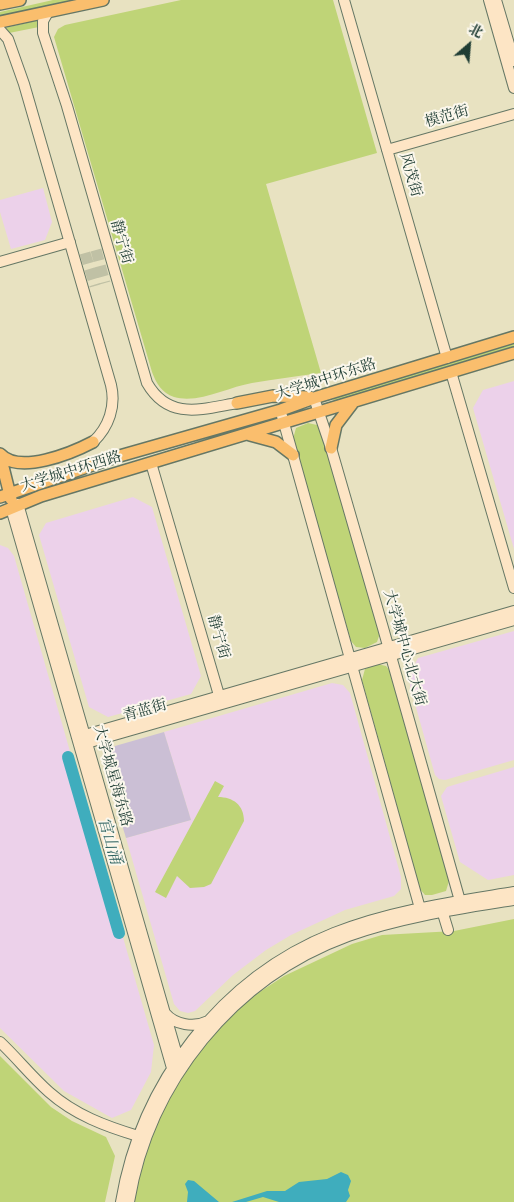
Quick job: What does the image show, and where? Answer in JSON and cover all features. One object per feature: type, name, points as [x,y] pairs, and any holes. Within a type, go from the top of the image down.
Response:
[{"type":"main road","points":[[0,4],[20,0]]},
{"type":"main road","points":[[0,22],[104,0]]},
{"type":"main road","name":"风茂街","points":[[344,0],[447,358]]},
{"type":"main road","points":[[489,0],[514,88]]},
{"type":"main road","points":[[496,0],[514,61]]},
{"type":"main road","name":"静宁街","points":[[48,12],[43,21],[43,33],[147,383],[161,401],[176,408],[190,410],[237,403]]},
{"type":"main road","points":[[0,30],[8,39],[24,84],[113,395],[109,420],[93,442],[28,464],[12,463],[0,454]]},
{"type":"main road","name":"模范街","points":[[387,150],[514,114]]},
{"type":"main road","points":[[0,262],[70,242]]},
{"type":"main road","name":"大学城中环东路","points":[[147,448],[281,410],[314,398],[514,338]]},
{"type":"main road","name":"大学城中环东路","points":[[151,463],[285,424],[514,353]]},
{"type":"main road","points":[[452,372],[514,588]]},
{"type":"main road","points":[[237,403],[273,396],[314,398]]},
{"type":"main road","name":"大学城中心北大街","points":[[314,398],[331,448],[390,651],[461,905]]},
{"type":"main road","points":[[331,448],[336,425],[354,403]]},
{"type":"main road","points":[[281,410],[421,912]]},
{"type":"main road","points":[[249,434],[276,442],[293,455]]},
{"type":"main road","name":"大学城中环西路","points":[[5,494],[147,448]]},
{"type":"main road","name":"大学城星海东路","points":[[0,454],[5,494],[15,506],[177,1065]]},
{"type":"main road","name":"静宁街","points":[[151,463],[221,701]]},
{"type":"main road","name":"大学城中环西路","points":[[0,513],[15,506],[151,463]]},
{"type":"main road","name":"青蓝街","points":[[83,740],[390,651],[514,611]]},
{"type":"main road","name":"青蓝街","points":[[390,651],[514,620]]},
{"type":"main road","name":"大学城星海东路","points":[[83,740],[165,1013],[177,1065]]},
{"type":"main road","points":[[461,905],[514,892]]},
{"type":"main road","points":[[121,1202],[138,1136],[150,1107],[209,1020],[250,982],[301,948],[346,929],[442,908],[514,900]]},
{"type":"main road","points":[[442,908],[448,930]]},
{"type":"main road","points":[[129,1202],[146,1139],[177,1065],[226,1014],[255,988],[281,969],[342,939],[421,912]]},
{"type":"main road","points":[[165,1013],[171,1019],[183,1024],[195,1025],[209,1020]]},
{"type":"main road","points":[[0,1042],[49,1091],[69,1107],[98,1123],[138,1136]]},
{"type":"shaded area","points":[[43,188],[52,222],[45,240],[11,249],[0,212],[0,200]]},
{"type":"shaded area","points":[[514,381],[514,549],[473,408],[483,390]]},
{"type":"shaded area","points":[[133,497],[152,507],[201,676],[191,694],[108,717],[89,707],[39,535],[46,523]]},
{"type":"shaded area","points":[[0,545],[8,548],[14,556],[71,755],[66,757],[117,935],[122,934],[154,1045],[151,1072],[131,1110],[112,1118],[64,1091],[0,1028]]},
{"type":"shaded area","points":[[514,631],[514,760],[445,780],[439,779],[435,775],[410,686],[412,670],[418,658]]},
{"type":"shaded area","points":[[332,683],[343,685],[350,693],[401,877],[401,889],[394,896],[345,910],[291,935],[266,950],[233,975],[195,1011],[188,1013],[180,1011],[174,1004],[126,838],[191,820],[164,732]]},
{"type":"shaded area","points":[[164,732],[191,820],[126,838],[104,765],[115,746]]},
{"type":"shaded area","points":[[514,767],[514,875],[488,880],[460,862],[441,796],[447,787]]},
{"type":"green space","points":[[53,0],[79,0],[0,17],[0,12]]},
{"type":"green space","points":[[181,0],[333,0],[377,153],[266,184],[321,373],[252,383],[203,397],[184,399],[174,397],[163,390],[152,372],[54,37],[58,29],[65,25]]},
{"type":"green space","points":[[39,20],[39,27],[9,33],[5,28]]},
{"type":"green space","points":[[514,342],[514,347],[335,403],[333,399]]},
{"type":"green space","points":[[308,423],[317,425],[322,431],[380,633],[377,642],[365,648],[356,647],[351,641],[293,439],[296,428]]},
{"type":"green space","points":[[377,664],[386,666],[391,672],[449,881],[446,891],[432,895],[425,895],[420,889],[362,680],[365,669]]},
{"type":"green space","points":[[215,781],[224,786],[218,797],[233,800],[237,803],[242,810],[244,821],[211,884],[204,887],[190,888],[177,876],[166,898],[155,892]]},
{"type":"green space","points":[[514,919],[514,1202],[134,1202],[138,1171],[170,1092],[205,1037],[243,1003],[284,976],[352,944],[382,935],[454,931]]},
{"type":"green space","points":[[0,1056],[51,1107],[72,1121],[106,1137],[115,1156],[105,1202],[0,1202]]},
{"type":"water","points":[[341,1172],[348,1175],[351,1181],[348,1190],[350,1196],[346,1202],[279,1202],[263,1197],[246,1202],[232,1202],[267,1191],[285,1191],[299,1182],[327,1179]]},
{"type":"water","points":[[188,1180],[194,1181],[219,1202],[187,1202],[188,1192],[185,1184]]},
{"type":"waterway","name":"官山涌","points":[[68,757],[119,933]]},
{"type":"tunnel","points":[[96,250],[105,283]]},
{"type":"tunnel","points":[[85,253],[95,286]]}]
